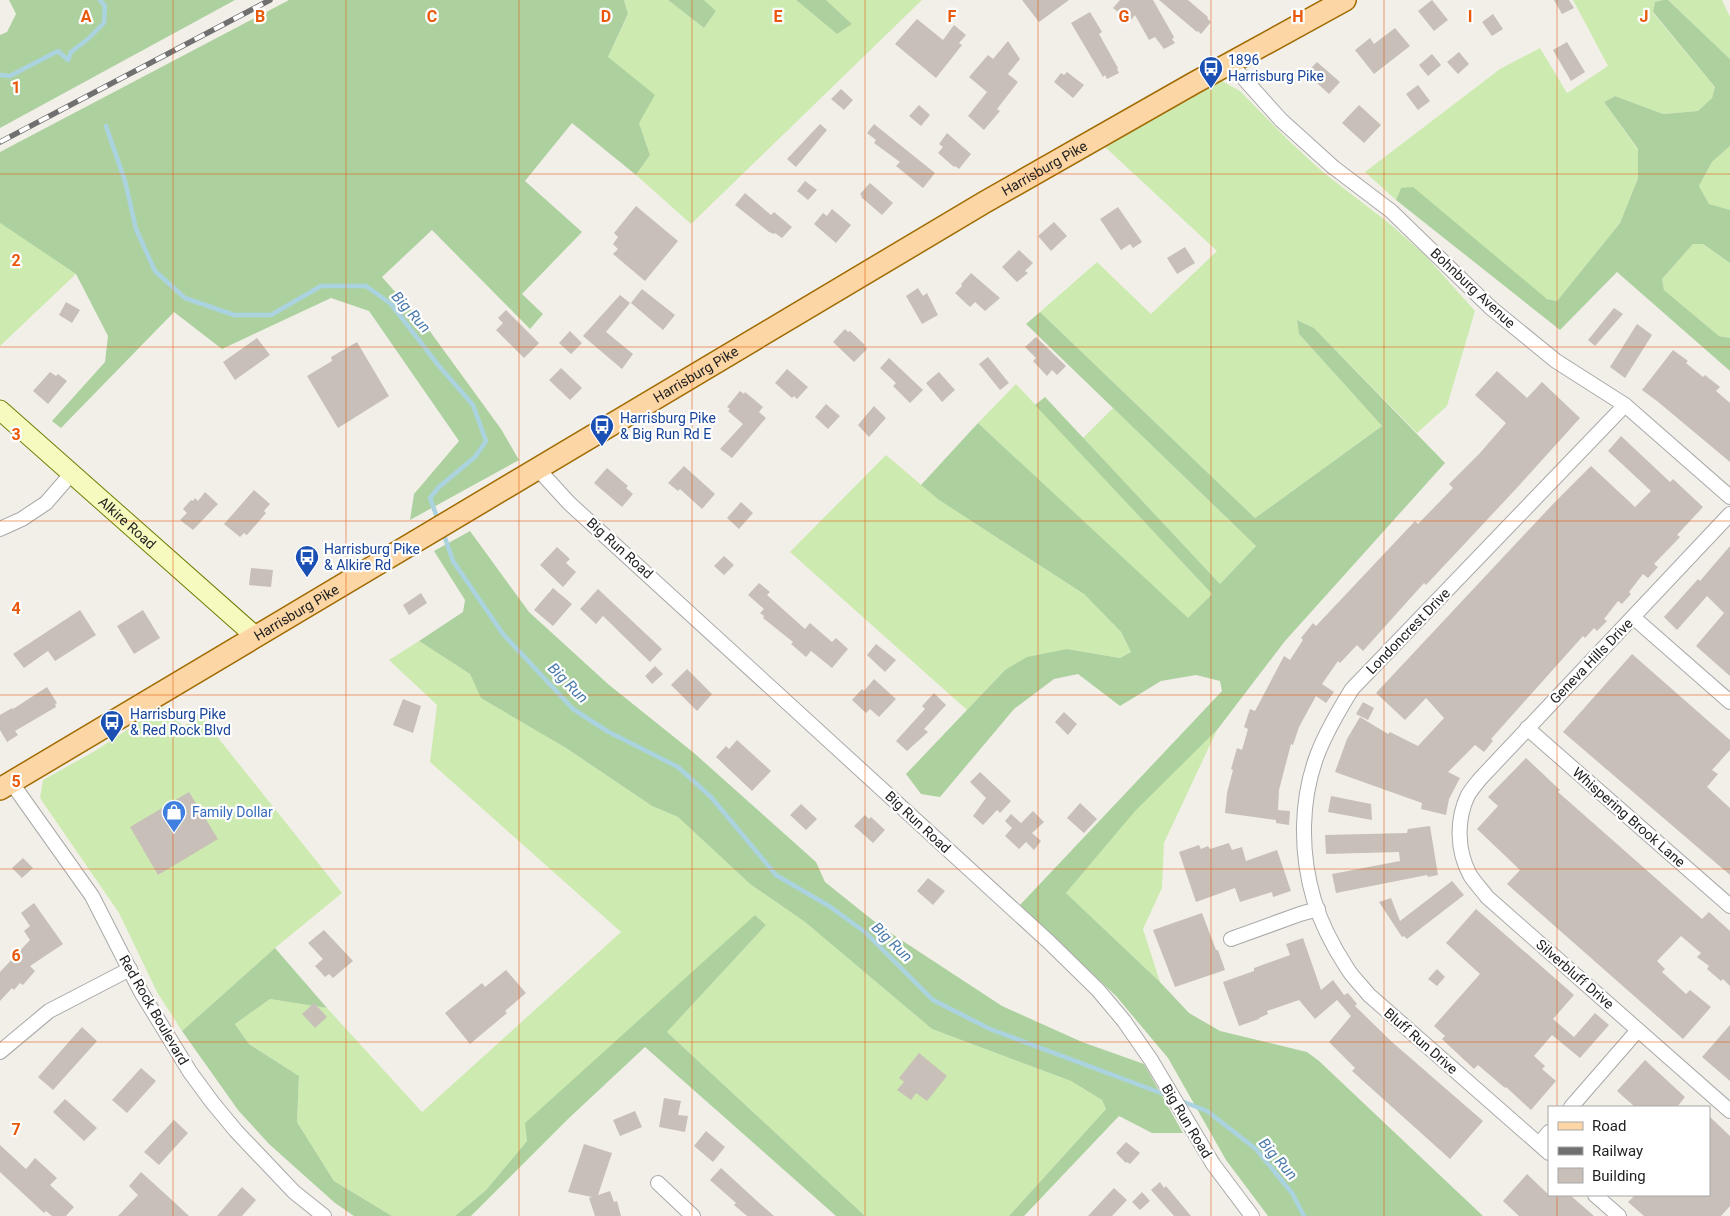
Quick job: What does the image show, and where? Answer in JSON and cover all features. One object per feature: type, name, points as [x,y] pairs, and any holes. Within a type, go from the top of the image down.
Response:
[{"type":"main road","name":"Harrisburg Pike","points":[[6,785],[985,202],[1345,0]]},
{"type":"main road","name":"Alkire Road","points":[[0,410],[255,636]]},
{"type":"street","name":"Bohnburg Avenue","points":[[1230,63],[1281,120],[1333,167],[1391,211],[1491,308],[1556,361],[1624,405],[1730,498]]},
{"type":"street","name":"Londoncrest Drive","points":[[1318,909],[1314,900],[1306,862],[1304,821],[1308,790],[1317,755],[1334,717],[1352,690],[1624,405]]},
{"type":"street","name":"Big Run Road","points":[[538,468],[570,503],[1098,990],[1124,1021],[1152,1060],[1213,1164],[1252,1216]]},
{"type":"street","points":[[0,529],[22,519],[46,503],[72,474]]},
{"type":"street","name":"Geneva Hills Drive","points":[[1462,815],[1469,795],[1480,779],[1730,514]]},
{"type":"street","points":[[1633,617],[1730,702]]},
{"type":"street","name":"Whispering Brook Lane","points":[[1527,728],[1730,906]]},
{"type":"street","name":"Red Rock Boulevard","points":[[6,785],[92,896],[141,992],[190,1072],[212,1102],[236,1131],[294,1192],[324,1216]]},
{"type":"street","name":"Silverbluff Drive","points":[[1462,815],[1459,834],[1462,854],[1471,876],[1488,897],[1730,1111]]},
{"type":"street","points":[[1231,939],[1318,909]]},
{"type":"street","name":"Bluff Run Drive","points":[[1318,909],[1332,941],[1348,970],[1369,995],[1544,1148]]},
{"type":"street","points":[[0,1052],[49,1011],[130,969]]},
{"type":"street","points":[[1572,1106],[1638,1030]]},
{"type":"street","points":[[1544,1148],[1548,1135]]},
{"type":"street","points":[[658,1183],[693,1216]]},
{"type":"street","points":[[1596,1196],[1618,1216]]},
{"type":"green space","points":[[9,0],[235,0],[0,128],[0,35],[7,32],[16,14]]},
{"type":"green space","points":[[289,0],[624,0],[628,14],[608,57],[655,95],[639,123],[650,155],[636,175],[572,123],[525,181],[582,232],[522,294],[543,314],[530,329],[432,230],[382,277],[429,330],[501,429],[519,460],[410,520],[414,494],[459,441],[369,311],[331,298],[222,349],[174,312],[61,428],[52,421],[105,362],[108,336],[76,274],[0,223],[0,152]]},
{"type":"green space","points":[[624,0],[668,0],[704,28],[716,11],[704,0],[796,0],[837,34],[851,23],[826,0],[922,0],[691,224],[636,175],[650,155],[639,123],[608,57],[628,15]]},
{"type":"green space","points":[[668,0],[704,0],[716,11],[704,28]]},
{"type":"green space","points":[[796,0],[826,0],[852,24],[837,34]]},
{"type":"green space","points":[[1573,0],[1663,0],[1655,2],[1653,13],[1715,87],[1712,98],[1698,111],[1663,114],[1615,96],[1604,102],[1638,150],[1638,178],[1620,223],[1557,301],[1547,299],[1401,188],[1396,200],[1365,172],[1500,69],[1540,48],[1567,93],[1608,66]]},
{"type":"green space","points":[[1668,0],[1722,0],[1730,17],[1730,59]]},
{"type":"green space","points":[[1668,0],[1730,59],[1730,146],[1712,162],[1699,186],[1709,204],[1730,210],[1730,263],[1703,244],[1693,244],[1662,279],[1664,290],[1719,336],[1730,338],[1730,371],[1617,272],[1560,330],[1396,200],[1401,188],[1413,187],[1547,299],[1557,301],[1620,223],[1638,178],[1638,149],[1604,102],[1615,96],[1663,114],[1698,111],[1712,98],[1715,87],[1653,12],[1655,2]]},
{"type":"green space","points":[[1222,81],[1240,91],[1289,141],[1324,173],[1390,224],[1424,254],[1475,311],[1447,406],[1417,433],[1314,328],[1297,320],[1299,334],[1382,426],[1255,518],[1040,312],[1097,262],[1151,314],[1217,251],[1105,147]]},
{"type":"green space","points":[[1730,146],[1730,210],[1728,210],[1709,204],[1699,186],[1712,162]]},
{"type":"green space","points":[[0,223],[76,274],[0,346]]},
{"type":"green space","points":[[1693,244],[1703,244],[1730,263],[1730,338],[1719,336],[1664,290],[1662,279]]},
{"type":"green space","points":[[1040,312],[1255,518],[1382,426],[1299,334],[1297,320],[1314,328],[1445,463],[1285,641],[1217,730],[1136,810],[1066,893],[1160,982],[1189,1013],[1220,1031],[1307,1052],[1319,1061],[1483,1216],[1268,1216],[1226,1160],[1168,1058],[1116,996],[1020,905],[1222,691],[1220,681],[1196,675],[1161,681],[1120,706],[1078,674],[1054,679],[1014,709],[940,797],[921,794],[906,774],[1005,670],[1027,657],[1067,649],[1120,658],[1131,652],[1121,632],[1084,594],[939,500],[921,485],[978,423],[1188,618],[1212,594],[1035,405],[1045,397],[1220,584],[1256,546],[1026,324]]},
{"type":"green space","points":[[1016,384],[1212,594],[1188,619],[978,423]]},
{"type":"green space","points":[[1113,408],[1256,546],[1220,584],[1083,438]]},
{"type":"green space","points":[[886,455],[939,500],[1084,594],[1121,632],[1131,652],[1120,658],[1067,649],[1005,670],[967,710],[790,552]]},
{"type":"green space","points":[[470,531],[529,612],[608,684],[694,753],[816,862],[825,882],[880,926],[1002,1006],[1082,1042],[1144,1064],[1183,1133],[1152,1133],[1119,1116],[1024,1216],[1009,1216],[1106,1109],[1102,1100],[1071,1081],[932,1029],[805,922],[750,884],[678,817],[652,806],[566,748],[481,698],[470,674],[419,641],[463,612],[465,600],[434,551]]},
{"type":"green space","points":[[419,641],[470,674],[482,698],[566,748],[652,806],[678,817],[750,884],[805,922],[932,1029],[1071,1081],[1102,1100],[1106,1109],[1009,1216],[865,1216],[667,1032],[766,925],[755,915],[527,1141],[486,1190],[455,1216],[392,1216],[334,1181],[297,1122],[299,1076],[249,1044],[235,1024],[270,999],[327,1008],[422,1112],[621,932],[430,762],[437,705],[389,660]]},
{"type":"green space","points":[[162,707],[184,727],[199,714],[342,893],[275,948],[182,1031],[157,992],[119,913],[40,798],[43,780],[95,751]]},
{"type":"green space","points":[[1217,730],[1164,843],[1162,888],[1143,929],[1160,982],[1066,893],[1135,810]]},
{"type":"green space","points":[[755,915],[766,925],[667,1032],[865,1216],[836,1216],[645,1047],[568,1119],[471,1216],[455,1216],[486,1190],[527,1141],[525,1123]]},
{"type":"green space","points":[[275,948],[327,1008],[270,999],[235,1024],[249,1044],[299,1076],[297,1122],[334,1181],[392,1216],[354,1216],[335,1203],[269,1144],[238,1110],[182,1031]]},
{"type":"building","points":[[1022,0],[1069,0],[1039,22]]},
{"type":"building","points":[[1120,0],[1153,0],[1174,37],[1172,39],[1175,43],[1164,49],[1155,37],[1149,40],[1135,15],[1130,21],[1113,8]]},
{"type":"building","points":[[1159,0],[1188,0],[1208,17],[1211,22],[1201,34]]},
{"type":"building","points":[[1432,0],[1448,20],[1434,31],[1418,11]]},
{"type":"building","points":[[1554,0],[1569,0],[1574,8],[1562,14]]},
{"type":"building","points":[[1090,12],[1102,32],[1099,34],[1118,68],[1119,73],[1107,79],[1105,75],[1103,77],[1071,23]]},
{"type":"building","points":[[1493,14],[1503,29],[1492,36],[1482,22]]},
{"type":"building","points":[[917,19],[943,40],[954,25],[966,35],[959,43],[962,45],[936,78],[895,44]]},
{"type":"building","points":[[1395,28],[1410,46],[1374,74],[1355,50],[1370,38],[1374,44]]},
{"type":"building","points":[[1008,41],[1020,59],[1008,74],[1018,82],[997,109],[1000,111],[984,130],[968,116],[987,92],[969,77],[988,55],[993,59]]},
{"type":"building","points":[[1567,42],[1585,72],[1571,81],[1553,50]]},
{"type":"building","points":[[1459,52],[1469,64],[1458,74],[1447,62]]},
{"type":"building","points":[[1432,54],[1441,65],[1428,76],[1419,65]]},
{"type":"building","points":[[1317,62],[1340,82],[1329,94],[1306,73]]},
{"type":"building","points":[[1067,72],[1084,85],[1073,98],[1054,82],[1061,73],[1064,75]]},
{"type":"building","points":[[1418,85],[1430,101],[1418,110],[1406,94]]},
{"type":"building","points":[[841,89],[853,100],[844,110],[831,99]]},
{"type":"building","points":[[919,105],[930,115],[921,126],[909,116]]},
{"type":"building","points":[[1359,105],[1381,125],[1364,143],[1342,123]]},
{"type":"building","points":[[820,124],[827,130],[796,167],[787,159]]},
{"type":"building","points":[[874,124],[935,173],[923,188],[896,166],[900,162],[874,143],[876,140],[867,133]]},
{"type":"building","points":[[947,133],[971,154],[959,169],[938,153],[943,147],[939,144]]},
{"type":"building","points":[[805,181],[817,190],[808,200],[797,191]]},
{"type":"building","points":[[870,183],[893,203],[882,215],[861,197],[860,194]]},
{"type":"building","points":[[745,193],[771,215],[774,212],[792,227],[782,238],[775,233],[769,232],[735,205]]},
{"type":"building","points":[[636,206],[678,241],[645,281],[613,254],[618,249],[613,244],[618,237],[614,233]]},
{"type":"building","points":[[1118,207],[1142,242],[1133,248],[1130,244],[1121,250],[1100,219]]},
{"type":"building","points":[[832,209],[851,225],[836,243],[814,224],[823,213],[827,216]]},
{"type":"building","points":[[1054,222],[1067,236],[1051,251],[1038,236]]},
{"type":"building","points":[[1185,247],[1195,263],[1177,274],[1167,258]]},
{"type":"building","points":[[1019,250],[1033,263],[1025,271],[1028,273],[1017,282],[1002,267]]},
{"type":"building","points":[[971,273],[1000,298],[985,311],[975,302],[970,307],[955,293]]},
{"type":"building","points":[[918,288],[923,296],[927,293],[938,315],[922,324],[906,296]]},
{"type":"building","points":[[642,289],[675,315],[663,330],[631,303]]},
{"type":"building","points":[[620,295],[630,303],[606,332],[633,354],[622,369],[583,336]]},
{"type":"building","points":[[66,302],[80,310],[72,323],[59,315]]},
{"type":"building","points":[[1614,308],[1623,314],[1595,346],[1588,340]]},
{"type":"building","points":[[506,310],[539,343],[524,358],[496,330],[503,323],[498,318]]},
{"type":"building","points":[[1637,324],[1652,335],[1625,378],[1610,367]]},
{"type":"building","points":[[845,329],[848,332],[850,331],[867,349],[854,362],[833,342]]},
{"type":"building","points":[[570,331],[582,343],[571,354],[559,343]]},
{"type":"building","points":[[1036,337],[1066,366],[1057,375],[1052,370],[1047,376],[1033,361],[1036,358],[1025,347]]},
{"type":"building","points":[[257,338],[270,355],[235,380],[223,362]]},
{"type":"building","points":[[357,342],[389,396],[338,428],[307,376],[332,361],[331,357]]},
{"type":"building","points":[[1673,350],[1688,361],[1686,363],[1703,377],[1705,375],[1720,387],[1716,391],[1730,403],[1730,462],[1642,390]]},
{"type":"building","points":[[988,357],[1009,383],[1000,390],[979,364]]},
{"type":"building","points":[[889,358],[923,390],[910,403],[893,386],[896,383],[880,368]]},
{"type":"building","points":[[561,368],[582,388],[570,400],[549,380]]},
{"type":"building","points":[[787,369],[808,387],[797,399],[794,396],[792,398],[775,383]]},
{"type":"building","points":[[1497,371],[1527,398],[1542,382],[1580,418],[1426,585],[1424,583],[1363,651],[1357,645],[1340,663],[1338,661],[1322,684],[1334,692],[1326,703],[1316,696],[1299,727],[1293,745],[1291,744],[1279,790],[1278,810],[1290,811],[1289,825],[1276,823],[1276,820],[1225,813],[1227,793],[1233,770],[1231,769],[1237,748],[1242,750],[1248,729],[1244,727],[1250,709],[1255,711],[1284,656],[1290,660],[1303,640],[1301,638],[1313,623],[1316,626],[1415,521],[1418,524],[1453,488],[1449,484],[1506,423],[1475,395]]},
{"type":"building","points":[[50,372],[56,376],[58,374],[67,381],[48,404],[33,391]]},
{"type":"building","points":[[939,372],[955,390],[942,402],[926,383]]},
{"type":"building","points":[[740,391],[744,394],[745,392],[763,407],[759,412],[766,418],[732,458],[720,449],[743,424],[728,411],[730,409],[727,407]]},
{"type":"building","points":[[826,404],[840,416],[828,429],[815,417]]},
{"type":"building","points":[[874,406],[886,418],[869,437],[858,425]]},
{"type":"building","points":[[1621,436],[1670,482],[1673,479],[1703,507],[1677,535],[1680,537],[1654,564],[1658,567],[1648,578],[1643,574],[1629,592],[1631,594],[1622,604],[1618,601],[1604,619],[1607,621],[1597,631],[1594,628],[1585,638],[1583,636],[1491,739],[1493,741],[1484,752],[1475,745],[1448,772],[1460,778],[1449,799],[1446,815],[1421,809],[1422,803],[1335,772],[1347,739],[1360,717],[1388,734],[1390,732],[1418,746],[1444,718],[1426,698],[1405,720],[1376,693],[1591,466],[1635,507],[1651,491],[1608,451]]},
{"type":"building","points":[[684,466],[715,494],[702,509],[680,489],[678,491],[668,483]]},
{"type":"building","points":[[607,468],[628,486],[626,488],[633,494],[622,507],[594,483]]},
{"type":"building","points":[[254,490],[270,504],[264,511],[266,513],[247,535],[244,533],[240,537],[224,524]]},
{"type":"building","points":[[205,492],[218,504],[193,530],[180,520],[187,513],[183,509],[191,500],[193,501],[195,498],[198,501]]},
{"type":"building","points":[[741,502],[753,513],[739,529],[727,518]]},
{"type":"building","points":[[1730,546],[1730,676],[1696,646],[1724,613],[1707,596],[1677,630],[1664,617],[1698,579],[1700,581]]},
{"type":"building","points":[[557,547],[570,559],[566,563],[576,572],[563,587],[540,565]]},
{"type":"building","points":[[724,556],[734,565],[724,575],[714,566]]},
{"type":"building","points":[[251,568],[273,570],[271,587],[249,585]]},
{"type":"building","points":[[759,583],[770,592],[767,595],[805,629],[810,623],[832,642],[836,638],[848,649],[832,668],[811,651],[806,657],[791,644],[793,642],[763,618],[764,616],[760,613],[764,609],[748,595]]},
{"type":"building","points":[[553,588],[572,604],[553,626],[534,610]]},
{"type":"building","points":[[598,589],[662,649],[650,662],[603,616],[596,624],[580,609]]},
{"type":"building","points":[[421,593],[427,603],[409,615],[403,605]]},
{"type":"building","points":[[80,610],[96,635],[55,661],[48,651],[24,668],[13,654]]},
{"type":"building","points":[[143,610],[160,638],[134,654],[117,626]]},
{"type":"building","points":[[876,644],[896,660],[885,672],[867,655]]},
{"type":"building","points":[[1632,654],[1730,740],[1730,750],[1712,770],[1718,774],[1707,787],[1730,808],[1730,875],[1563,732]]},
{"type":"building","points":[[655,666],[663,674],[652,684],[645,676]]},
{"type":"building","points":[[687,669],[712,694],[697,711],[671,685]]},
{"type":"building","points":[[874,679],[896,699],[879,717],[870,709],[866,713],[852,700],[862,689],[864,691]]},
{"type":"building","points":[[47,687],[57,703],[55,704],[56,707],[15,731],[18,735],[7,742],[0,730],[0,715]]},
{"type":"building","points":[[934,693],[946,705],[924,729],[928,732],[907,751],[896,741],[925,709],[922,706]]},
{"type":"building","points":[[403,699],[421,706],[413,733],[393,725]]},
{"type":"building","points":[[1363,702],[1374,708],[1368,720],[1356,714]]},
{"type":"building","points":[[1064,712],[1077,724],[1068,735],[1055,722]]},
{"type":"building","points":[[737,740],[771,771],[752,791],[716,757],[726,746],[729,749]]},
{"type":"building","points":[[1526,758],[1560,790],[1558,792],[1702,919],[1709,912],[1730,931],[1730,986],[1707,969],[1709,966],[1697,957],[1701,953],[1681,936],[1657,961],[1665,969],[1662,972],[1686,994],[1690,990],[1711,1007],[1683,1039],[1507,884],[1520,870],[1477,829],[1498,806],[1488,797]]},
{"type":"building","points":[[980,772],[1011,801],[1000,813],[997,810],[983,825],[973,816],[986,798],[970,782]]},
{"type":"building","name":"Family Dollar","points":[[189,792],[218,839],[158,875],[130,827]]},
{"type":"building","points":[[1331,796],[1371,804],[1372,820],[1328,812]]},
{"type":"building","points":[[1080,803],[1097,819],[1084,833],[1067,818]]},
{"type":"building","points":[[801,804],[817,819],[806,830],[790,815]]},
{"type":"building","points":[[1033,811],[1044,822],[1032,833],[1041,841],[1034,850],[1026,842],[1019,849],[1005,836],[1012,828],[1005,821],[1011,814],[1021,823]]},
{"type":"building","points":[[865,815],[869,819],[871,817],[885,830],[873,843],[854,826]]},
{"type":"building","points":[[1430,826],[1438,875],[1428,877],[1427,875],[1336,893],[1332,874],[1400,861],[1399,852],[1326,854],[1325,835],[1407,833],[1408,829]]},
{"type":"building","points":[[1229,843],[1232,850],[1242,847],[1246,861],[1277,850],[1291,891],[1273,897],[1272,892],[1240,902],[1235,888],[1196,902],[1179,852],[1199,845],[1201,849],[1208,846],[1210,849]]},
{"type":"building","points":[[23,858],[33,868],[22,878],[12,868]]},
{"type":"building","points":[[928,878],[945,891],[933,905],[917,891]]},
{"type":"building","points":[[1452,881],[1464,895],[1407,939],[1404,936],[1402,937],[1379,902],[1391,898],[1400,921]]},
{"type":"building","points":[[34,903],[63,944],[30,966],[35,971],[23,985],[20,983],[14,990],[12,988],[0,1001],[0,972],[30,940],[24,931],[30,926],[21,913]]},
{"type":"building","points":[[1476,909],[1574,995],[1553,1019],[1574,1037],[1595,1013],[1609,1025],[1580,1058],[1552,1035],[1534,1056],[1545,1066],[1542,1069],[1556,1081],[1531,1110],[1478,1065],[1474,1069],[1442,1039],[1445,1036],[1434,1026],[1480,974],[1446,943]]},
{"type":"building","points":[[1202,913],[1225,970],[1175,987],[1153,930]]},
{"type":"building","points":[[324,930],[353,961],[333,978],[329,974],[325,977],[315,966],[323,959],[308,943]]},
{"type":"building","points":[[1303,938],[1321,990],[1333,980],[1344,995],[1348,993],[1357,1004],[1355,1006],[1392,1042],[1483,1121],[1450,1159],[1352,1071],[1355,1068],[1329,1042],[1351,1016],[1337,1000],[1315,1019],[1299,1000],[1267,1011],[1268,1014],[1259,1019],[1239,1026],[1223,982],[1290,955],[1286,944]]},
{"type":"building","points":[[1437,969],[1445,977],[1437,986],[1428,979]]},
{"type":"building","points":[[506,970],[526,993],[505,1011],[507,1013],[470,1044],[445,1013],[482,983],[485,987]]},
{"type":"building","points":[[314,1003],[327,1017],[315,1028],[302,1014]]},
{"type":"building","points":[[1730,1025],[1730,1081],[1702,1057]]},
{"type":"building","points":[[82,1027],[97,1041],[53,1090],[38,1077]]},
{"type":"building","points":[[919,1053],[947,1076],[927,1101],[916,1093],[911,1100],[897,1090],[904,1082],[899,1078]]},
{"type":"building","points":[[1645,1060],[1685,1097],[1678,1106],[1634,1106],[1617,1091]]},
{"type":"building","points":[[141,1068],[156,1081],[127,1113],[112,1100]]},
{"type":"building","points":[[664,1098],[681,1101],[678,1115],[688,1116],[685,1132],[659,1127]]},
{"type":"building","points":[[65,1099],[97,1128],[84,1141],[53,1112]]},
{"type":"building","points":[[635,1111],[642,1127],[620,1136],[613,1120]]},
{"type":"building","points":[[1710,1117],[1730,1136],[1730,1206],[1721,1216],[1644,1216],[1628,1202],[1634,1196],[1710,1196]]},
{"type":"building","points":[[174,1120],[188,1133],[159,1165],[144,1152]]},
{"type":"building","points":[[706,1131],[725,1147],[713,1162],[694,1146]]},
{"type":"building","points":[[1126,1142],[1140,1153],[1130,1164],[1126,1163],[1116,1153]]},
{"type":"building","points":[[584,1144],[612,1153],[598,1195],[610,1191],[614,1202],[617,1201],[621,1216],[595,1216],[589,1198],[592,1197],[568,1192]]},
{"type":"building","points":[[0,1145],[26,1169],[35,1158],[57,1178],[50,1185],[74,1207],[66,1216],[52,1216],[46,1211],[44,1213],[0,1172]]},
{"type":"building","points":[[721,1168],[774,1216],[747,1216],[734,1205],[736,1203],[710,1180]]},
{"type":"building","points":[[141,1172],[189,1216],[118,1216],[138,1195],[129,1186]]},
{"type":"building","points":[[1527,1174],[1548,1196],[1571,1196],[1594,1216],[1519,1216],[1503,1201]]},
{"type":"building","points":[[1160,1182],[1164,1188],[1166,1186],[1191,1216],[1174,1216],[1151,1190]]},
{"type":"building","points":[[242,1187],[256,1200],[242,1216],[217,1216]]},
{"type":"building","points":[[1114,1188],[1127,1200],[1112,1216],[1088,1216]]},
{"type":"building","points":[[1142,1192],[1150,1201],[1140,1210],[1132,1202]]},
{"type":"waterway","name":"Big Run","points":[[0,75],[10,76],[58,51],[68,60],[71,52],[104,23],[105,6],[100,0]]},
{"type":"waterway","name":"Big Run","points":[[106,126],[125,181],[136,229],[155,271],[185,298],[234,315],[271,315],[321,286],[366,286],[391,304],[439,366],[473,405],[486,441],[475,457],[439,487],[430,498],[438,520]]},
{"type":"waterway","name":"Big Run","points":[[443,532],[453,561],[503,634],[573,709],[607,731],[678,767],[711,797],[776,875],[829,906],[865,932],[933,1000],[990,1029],[1169,1096]]},
{"type":"waterway","name":"Big Run","points":[[1181,1101],[1207,1111],[1256,1149],[1292,1193],[1304,1216]]},
{"type":"railway","points":[[0,142],[270,0]]},
{"type":"place","name":"1896 Harrisburg Pike","points":[[1211,89]]},
{"type":"place","name":"Harrisburg Pike & Big Run Rd E","points":[[602,447]]},
{"type":"place","name":"Harrisburg Pike & Alkire Rd","points":[[307,578]]},
{"type":"place","name":"Harrisburg Pike & Red Rock Blvd","points":[[112,743]]},
{"type":"place","name":"Family Dollar","points":[[174,833]]}]
